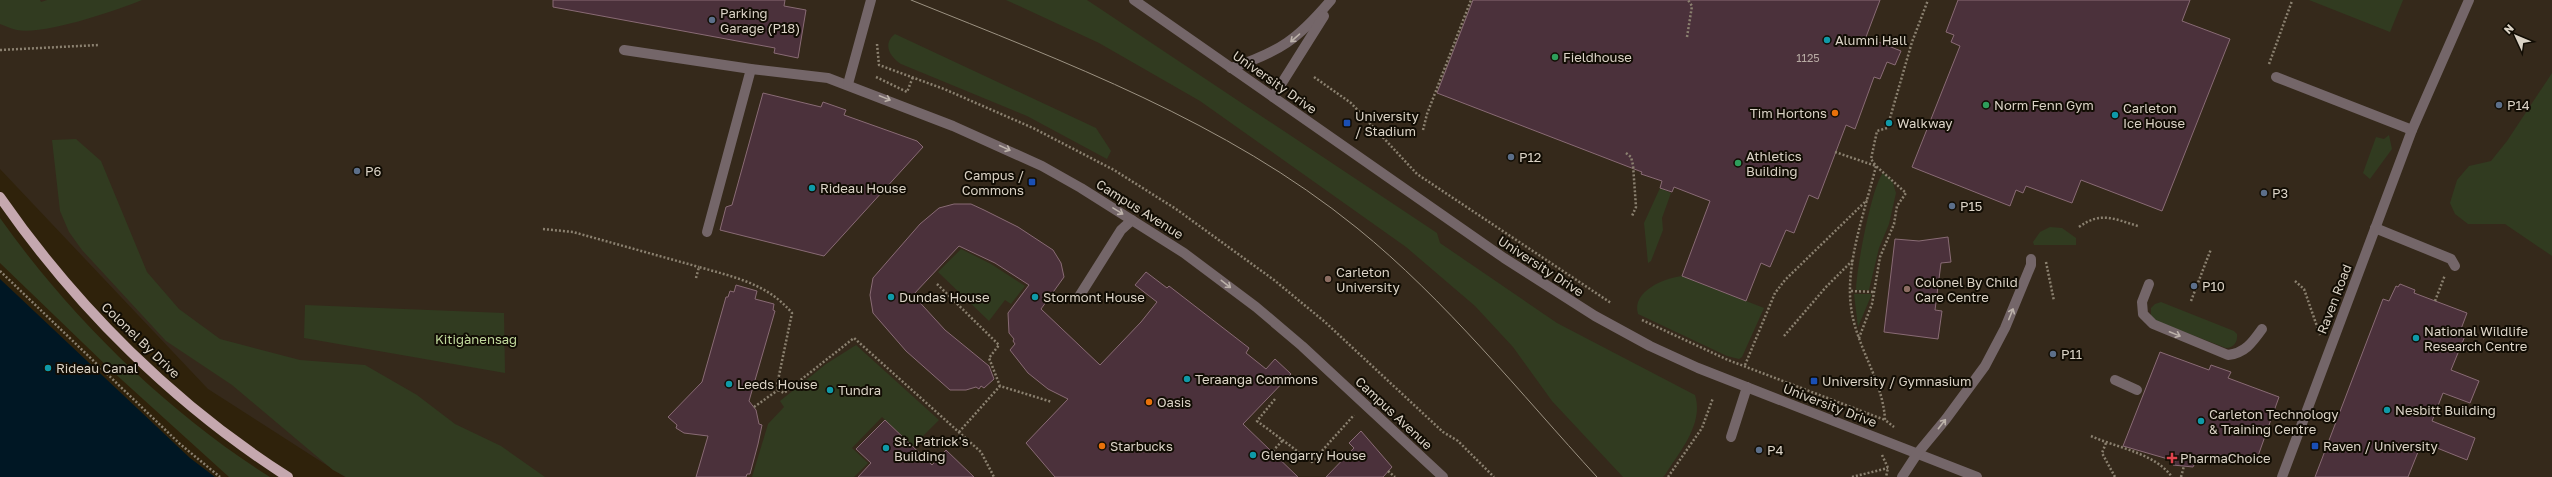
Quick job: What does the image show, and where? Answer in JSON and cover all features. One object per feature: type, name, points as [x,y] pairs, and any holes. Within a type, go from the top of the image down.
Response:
[{"type":"main road","name":"Colonel By Drive","points":[[0,197],[62,277],[134,354],[205,416],[288,477]]},
{"type":"street","points":[[848,84],[871,0]]},
{"type":"street","name":"University Drive","points":[[1134,0],[1504,258],[1571,302],[1650,346],[1698,368],[1977,477]]},
{"type":"street","points":[[1231,68],[1261,58],[1291,42],[1333,0]]},
{"type":"street","points":[[1273,96],[1333,0]]},
{"type":"street","name":"Raven Road","points":[[2282,477],[2412,130],[2469,0]]},
{"type":"street","name":"Campus Avenue","points":[[624,50],[751,69],[828,78],[848,84],[1013,152],[1081,188],[1200,263],[1256,307],[1302,346],[1443,477]]},
{"type":"street","points":[[707,232],[751,69]]},
{"type":"street","points":[[2271,73],[2412,130]]},
{"type":"street","points":[[1080,295],[1121,230],[1132,220]]},
{"type":"street","points":[[2375,228],[2453,262]]},
{"type":"street","points":[[1902,477],[1917,454],[1946,419],[1984,366],[2005,328],[2031,265],[2031,259]]},
{"type":"street","points":[[2149,284],[2142,302],[2143,314],[2153,324],[2228,355],[2239,353],[2249,346],[2262,329]]},
{"type":"street","points":[[2115,380],[2137,390]]},
{"type":"street","points":[[1731,437],[1747,387]]},
{"type":"path","points":[[1423,130],[1470,0]]},
{"type":"path","points":[[1687,37],[1692,6],[1688,0]]},
{"type":"path","points":[[1890,118],[1912,42],[1928,0]]},
{"type":"path","points":[[2271,73],[2292,1]]},
{"type":"path","points":[[877,44],[879,65],[913,77],[1033,128],[1114,170],[1176,208],[1274,280],[1325,322],[1443,432],[1458,441],[1494,477]]},
{"type":"path","points":[[0,50],[99,45]]},
{"type":"path","points":[[876,77],[907,92],[913,77]]},
{"type":"path","points":[[1314,77],[1359,110],[1417,174],[1611,303]]},
{"type":"path","points":[[1858,338],[1872,304],[1880,257],[1894,224],[1897,206],[1906,193],[1876,166],[1871,159],[1877,131],[1887,128]]},
{"type":"path","points":[[1835,152],[1876,166]]},
{"type":"path","points":[[1626,153],[1631,157],[1633,165],[1636,207],[1632,216]]},
{"type":"path","points":[[1876,166],[1854,260],[1851,306],[1858,338],[1884,401],[1885,420]]},
{"type":"path","points":[[1745,365],[1780,286],[1868,200]]},
{"type":"path","points":[[2079,227],[2089,220],[2102,216],[2138,226]]},
{"type":"path","points":[[543,229],[573,232],[699,267],[751,282],[774,295],[792,313],[776,384],[778,390],[784,393],[854,338],[981,452],[994,477]]},
{"type":"path","points":[[2191,301],[2211,249]]},
{"type":"path","points":[[2046,259],[2054,300]]},
{"type":"path","points":[[1784,336],[1826,286],[1854,260]]},
{"type":"path","points":[[2435,301],[2453,262]]},
{"type":"path","points":[[696,278],[699,267]]},
{"type":"path","points":[[0,271],[180,444],[220,477]]},
{"type":"path","points":[[2295,281],[2304,289],[2320,335]]},
{"type":"path","points":[[938,284],[999,345],[989,358],[1000,386]]},
{"type":"path","points":[[1851,291],[1874,292]]},
{"type":"path","points":[[1642,320],[1728,360],[1745,365],[1885,420],[1894,427]]},
{"type":"path","points":[[959,432],[1000,386]]},
{"type":"path","points":[[1000,386],[1052,402]]},
{"type":"path","points":[[754,407],[778,390]]},
{"type":"path","points":[[1668,477],[1702,428],[1713,398]]},
{"type":"path","points":[[1275,399],[1257,421],[1312,462],[1354,415]]},
{"type":"path","points":[[2091,436],[2151,460],[2166,469],[2172,477]]},
{"type":"path","points":[[1270,454],[1283,440]]},
{"type":"path","points":[[2106,443],[2102,454],[2115,477]]},
{"type":"path","points":[[1882,455],[1888,468],[1886,477]]},
{"type":"path","points":[[2181,477],[2184,466]]},
{"type":"path","points":[[1852,477],[1888,468]]},
{"type":"path","points":[[1388,471],[1395,477]]},
{"type":"shaded area","name":"Carleton University","points":[[0,0],[2552,0],[2552,477],[345,477],[208,389],[0,169]]},
{"type":"green space","points":[[0,0],[40,0],[41,2],[47,0],[142,0],[62,26],[29,31],[17,30],[0,24]]},
{"type":"green space","points":[[1006,0],[1087,0],[1437,233],[1440,243],[1557,323],[1695,395],[1697,406],[1693,427],[1689,437],[1665,475],[1663,477],[1623,477],[1552,401],[1513,347],[1475,306],[1406,247],[1200,101],[1099,43]]},
{"type":"green space","points":[[2309,0],[2403,0],[2390,32]]},
{"type":"green space","points":[[895,34],[1096,128],[1111,151],[1107,159],[1027,116],[901,64],[891,54],[888,46],[891,38]]},
{"type":"green space","points":[[2552,73],[2552,256],[2505,224],[2468,224],[2455,214],[2450,203],[2457,180],[2469,166],[2491,161],[2507,141]]},
{"type":"green space","points":[[2389,135],[2392,149],[2370,179],[2363,173],[2376,137],[2384,139]]},
{"type":"green space","points":[[76,139],[101,161],[147,272],[179,309],[220,339],[300,360],[365,365],[417,395],[455,424],[501,446],[545,477],[346,477],[333,470],[232,385],[166,341],[82,250],[69,232],[60,211],[52,140]]},
{"type":"green space","points":[[1883,173],[1892,180],[1896,193],[1889,224],[1879,248],[1869,290],[1856,290],[1862,248],[1870,210],[1874,194]]},
{"type":"green space","points":[[1660,188],[1671,193],[1662,218],[1663,230],[1651,261],[1648,263],[1644,223]]},
{"type":"green space","points":[[0,218],[57,291],[89,327],[123,361],[158,393],[195,423],[232,452],[270,477],[229,477],[111,370],[0,263]]},
{"type":"green space","points":[[2050,227],[2062,228],[2076,238],[2076,245],[2034,245],[2033,242],[2040,232]]},
{"type":"green space","points":[[961,249],[991,264],[1025,286],[1011,304],[1005,300],[989,321],[938,272]]},
{"type":"green space","points":[[1682,276],[1764,308],[1742,357],[1739,359],[1727,356],[1638,314],[1637,306],[1644,292],[1659,283]]},
{"type":"green space","points":[[1854,294],[1871,294],[1858,327]]},
{"type":"green space","points":[[2161,302],[2234,331],[2237,334],[2236,342],[2231,347],[2226,348],[2156,321],[2151,317],[2151,308],[2155,304]]},
{"type":"green space","name":"Kitigànensag","points":[[305,305],[504,313],[505,373],[304,338]]},
{"type":"green space","points":[[856,345],[939,420],[913,446],[882,417],[852,448],[868,463],[854,477],[752,477],[768,424],[784,407],[780,401],[826,364]]},
{"type":"water","name":"Rideau Canal","points":[[0,279],[190,458],[215,477],[0,477]]},
{"type":"building","name":"Parking Garage (P18)","points":[[553,0],[785,0],[784,6],[806,10],[798,58],[774,53],[775,48],[553,7]]},
{"type":"building","points":[[1473,0],[1880,0],[1866,37],[1901,51],[1895,65],[1887,62],[1880,79],[1874,77],[1855,129],[1846,125],[1818,199],[1809,195],[1794,233],[1786,230],[1770,267],[1761,263],[1746,301],[1682,276],[1710,201],[1674,187],[1672,192],[1660,188],[1662,181],[1641,174],[1642,172],[1437,93]]},
{"type":"building","name":"Carleton Ice House","points":[[1958,0],[2190,0],[2182,21],[2230,39],[2162,211],[2081,180],[2072,203],[2026,186],[2023,193],[2016,190],[2010,206],[1912,167],[1960,46],[1951,42],[1954,35],[1946,32]]},
{"type":"building","name":"Rideau House","points":[[763,93],[821,107],[823,102],[846,110],[844,115],[917,141],[923,147],[824,256],[720,230],[726,207],[732,205]]},
{"type":"building","points":[[954,204],[971,204],[984,210],[1018,227],[1053,250],[1061,263],[1064,277],[1041,309],[1100,365],[1141,322],[1157,302],[1135,285],[1146,272],[1167,288],[1169,286],[1249,348],[1246,353],[1266,369],[1275,359],[1291,374],[1243,424],[1298,477],[1055,477],[1026,443],[1068,399],[1048,389],[1028,373],[1010,350],[1015,344],[1013,341],[1014,339],[1009,333],[1008,313],[1029,285],[995,263],[959,246],[913,295],[945,330],[989,366],[994,379],[984,388],[981,386],[979,389],[976,387],[966,390],[950,390],[906,351],[873,313],[870,295],[873,278],[920,224],[939,208]]},
{"type":"building","name":"Colonel By Child Care Centre","points":[[1948,237],[1951,262],[1941,263],[1935,310],[1942,311],[1938,339],[1884,332],[1895,239],[1919,241]]},
{"type":"building","points":[[2400,284],[2415,290],[2414,293],[2467,313],[2461,329],[2467,331],[2451,370],[2479,381],[2470,403],[2443,393],[2432,421],[2475,438],[2467,460],[2422,442],[2408,477],[2315,477],[2383,299],[2389,301],[2396,286],[2398,287]]},
{"type":"building","name":"Leeds House","points":[[736,285],[757,291],[755,299],[774,304],[773,310],[775,311],[749,401],[756,410],[759,424],[762,425],[750,474],[747,474],[746,477],[696,477],[708,436],[684,433],[676,428],[677,425],[668,417],[702,382],[726,297],[728,297],[730,291],[734,292]]},
{"type":"building","name":"Carleton Technology & Training Centre","points":[[2160,352],[2209,370],[2211,365],[2231,372],[2228,378],[2279,397],[2258,456],[2231,461],[2195,463],[2193,467],[2173,465],[2175,461],[2123,446]]},
{"type":"building","name":"St. Patrick's Building","points":[[885,420],[932,465],[946,450],[974,477],[858,477],[871,463],[856,449]]},
{"type":"building","points":[[1361,431],[1392,467],[1383,477],[1326,477],[1354,448],[1349,443]]},
{"type":"tram line","points":[[911,0],[1028,47],[1143,98],[1199,125],[1254,156],[1306,190],[1357,228],[1421,285],[1482,348],[1597,477]]},
{"type":"place","name":"Parking Garage (P18)","points":[[712,20]]},
{"type":"place","name":"Alumni Hall","points":[[1827,40]]},
{"type":"place","name":"Fieldhouse","points":[[1555,57]]},
{"type":"place","name":"Norm Fenn Gym","points":[[1986,105]]},
{"type":"place","name":"P14","points":[[2499,105]]},
{"type":"place","name":"Tim Hortons","points":[[1835,113]]},
{"type":"place","name":"Carleton Ice House","points":[[2115,115]]},
{"type":"place","name":"University / Stadium","points":[[1347,123]]},
{"type":"place","name":"Walkway","points":[[1889,123]]},
{"type":"place","name":"P12","points":[[1511,157]]},
{"type":"place","name":"Athletics Building","points":[[1738,163]]},
{"type":"place","name":"P6","points":[[357,171]]},
{"type":"place","name":"Campus / Commons","points":[[1032,182]]},
{"type":"place","name":"Rideau House","points":[[812,188]]},
{"type":"place","name":"P3","points":[[2264,193]]},
{"type":"place","name":"P15","points":[[1952,206]]},
{"type":"place","name":"Carleton University","points":[[1328,279]]},
{"type":"place","name":"P10","points":[[2194,286]]},
{"type":"place","name":"Colonel By Child Care Centre","points":[[1907,289]]},
{"type":"place","name":"Dundas House","points":[[891,297]]},
{"type":"place","name":"Stormont House","points":[[1035,297]]},
{"type":"place","name":"National Wildlife Research Centre","points":[[2416,338]]},
{"type":"place","name":"P11","points":[[2053,354]]},
{"type":"place","name":"Rideau Canal","points":[[48,368]]},
{"type":"place","name":"Teraanga Commons","points":[[1187,379]]},
{"type":"place","name":"University / Gymnasium","points":[[1814,381]]},
{"type":"place","name":"Leeds House","points":[[729,384]]},
{"type":"place","name":"Tundra","points":[[830,390]]},
{"type":"place","name":"Oasis","points":[[1149,402]]},
{"type":"place","name":"Nesbitt Building","points":[[2387,410]]},
{"type":"place","name":"Carleton Technology & Training Centre","points":[[2201,421]]},
{"type":"place","name":"Starbucks","points":[[1102,446]]},
{"type":"place","name":"Raven / University","points":[[2315,446]]},
{"type":"place","name":"St. Patrick's Building","points":[[886,448]]},
{"type":"place","name":"P4","points":[[1759,450]]},
{"type":"place","name":"Glengarry House","points":[[1253,455]]},
{"type":"place","name":"PharmaChoice","points":[[2172,458]]}]
